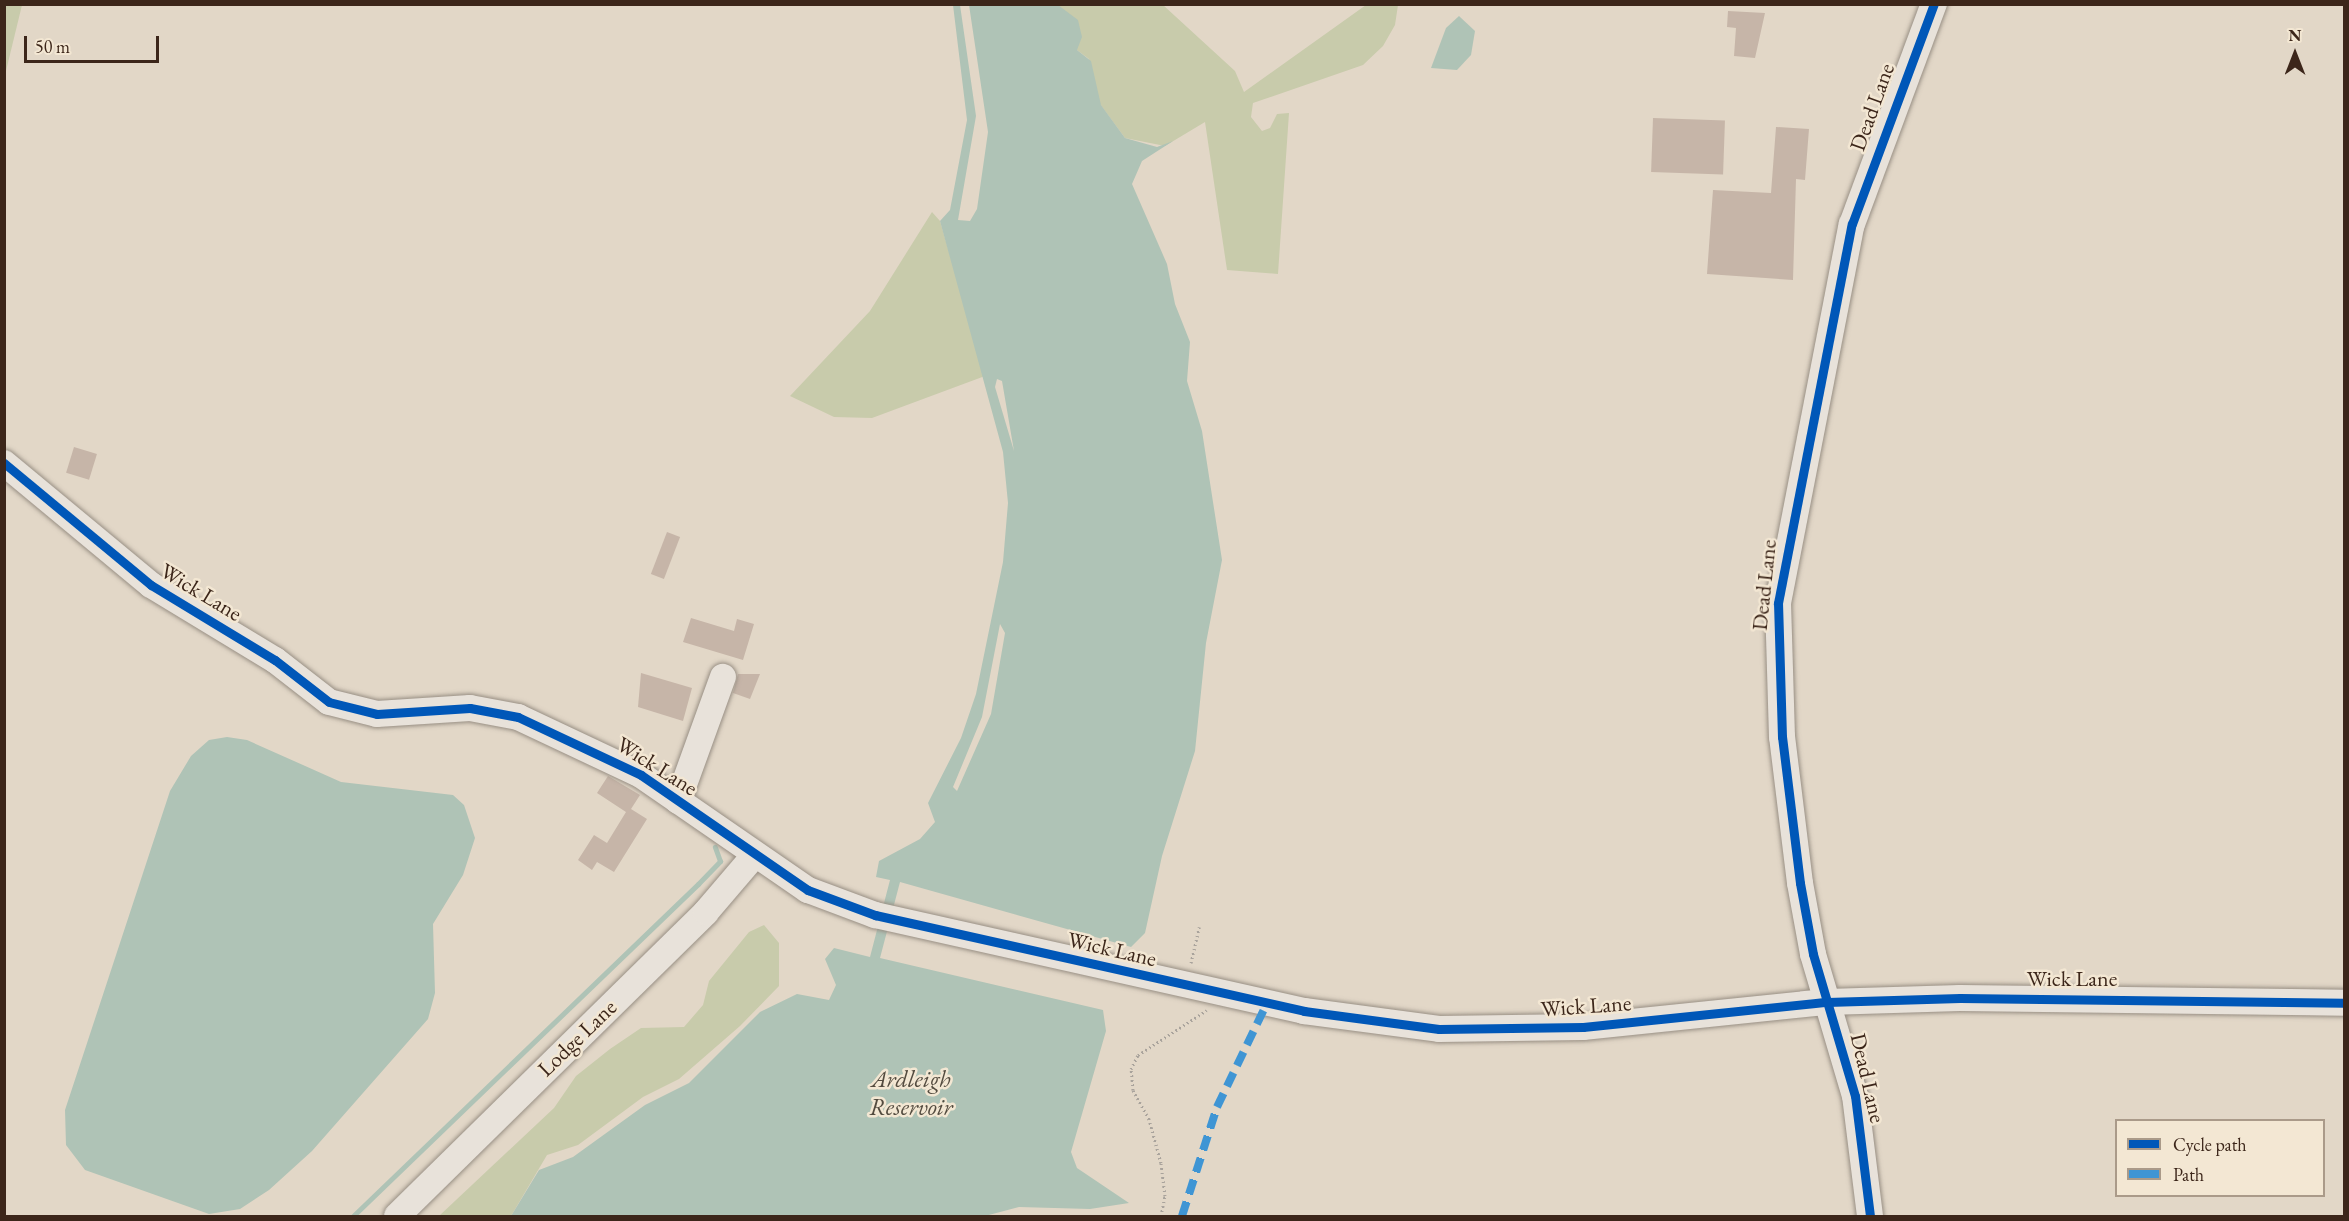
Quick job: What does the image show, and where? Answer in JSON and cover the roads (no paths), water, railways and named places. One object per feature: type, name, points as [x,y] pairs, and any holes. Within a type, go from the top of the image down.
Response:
[{"type":"street","name":"Dead Lane","points":[[1870,1216],[1855,1096],[1813,954],[1790,811],[1778,603],[1852,224],[1934,4]]},
{"type":"street","name":"Wick Lane","points":[[4,463],[151,585],[275,660],[329,702],[377,714],[470,708],[518,717],[608,756],[678,801],[753,856],[808,890],[875,915],[1185,986],[1355,1021],[1482,1030],[1583,1027],[1827,1002],[1983,998],[2344,1003]]},
{"type":"street","points":[[678,801],[723,677]]},
{"type":"street","name":"Lodge Lane","points":[[397,1216],[706,912],[753,856]]},
{"type":"water","name":"Ardleigh Reservoir","points":[[953,5],[960,5],[976,116],[958,220],[970,221],[977,209],[988,132],[969,5],[1058,5],[1078,20],[1082,37],[1077,50],[1091,61],[1101,105],[1125,138],[1157,147],[1173,141],[1142,161],[1132,184],[1167,264],[1175,304],[1190,342],[1187,381],[1202,431],[1222,560],[1206,643],[1195,751],[1162,856],[1145,933],[1131,947],[900,882],[880,958],[1103,1010],[1106,1031],[1071,1152],[1077,1168],[1129,1203],[1090,1209],[1019,1207],[985,1216],[511,1216],[539,1170],[573,1157],[645,1105],[689,1083],[760,1012],[797,994],[829,1000],[836,985],[825,959],[834,948],[870,957],[890,880],[876,877],[879,861],[920,839],[935,822],[928,803],[961,738],[976,694],[1003,562],[1008,503],[1003,452],[940,221],[950,210],[967,120]],"holes":[[[997,379],[1002,381],[1014,451],[995,387]],[[1000,624],[1005,633],[991,714],[957,791],[953,787],[982,717]]]},
{"type":"water","points":[[1459,16],[1475,31],[1471,55],[1457,70],[1431,68],[1446,28]]},
{"type":"water","points":[[227,737],[247,740],[341,782],[453,795],[464,805],[475,838],[463,875],[433,924],[435,993],[428,1019],[312,1151],[269,1190],[240,1209],[209,1214],[85,1170],[66,1145],[65,1110],[170,791],[191,756],[209,740]]},
{"type":"waterway","points":[[353,1216],[698,884],[720,861],[715,847]]}]
